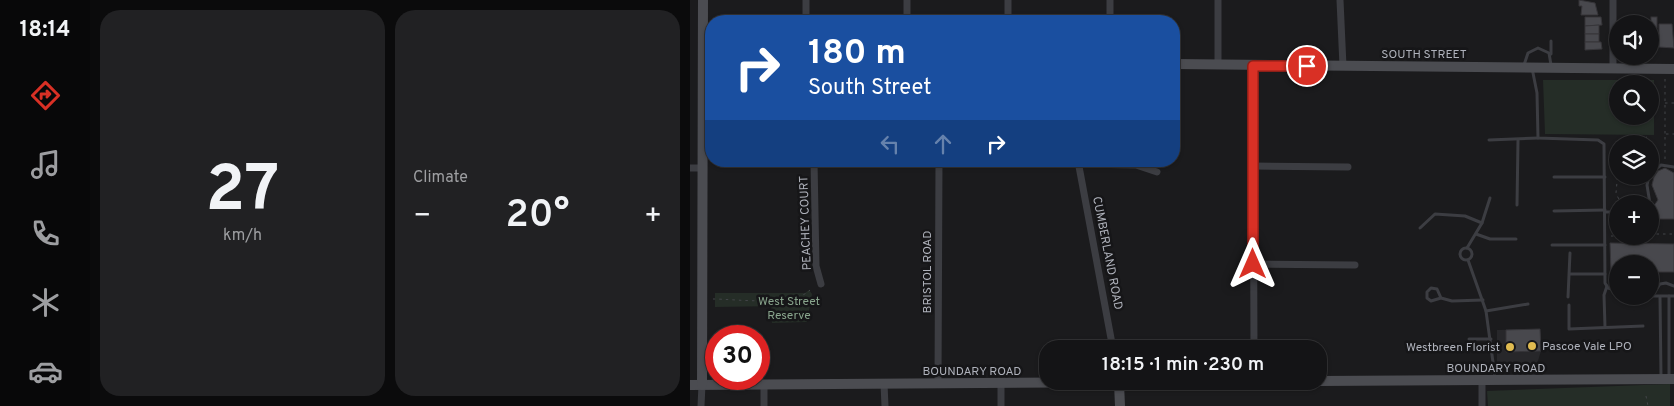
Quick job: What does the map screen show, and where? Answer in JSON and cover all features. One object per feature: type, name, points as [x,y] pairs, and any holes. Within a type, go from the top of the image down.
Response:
[{"type":"main road","points":[[703,0],[705,30]]},
{"type":"main road","name":"SOUTH STREET","points":[[1180,64],[1674,69]]},
{"type":"main road","points":[[702,385],[705,114]]},
{"type":"main road","name":"BOUNDARY ROAD","points":[[1327,381],[1668,379]]},
{"type":"main road","name":"BOUNDARY ROAD","points":[[770,385],[1039,383]]},
{"type":"main road","name":"BOUNDARY ROAD","points":[[690,386],[702,385]]},
{"type":"main road","points":[[1119,390],[1120,406]]},
{"type":"street","points":[[806,0],[806,15]]},
{"type":"street","points":[[907,0],[907,15]]},
{"type":"street","points":[[1008,0],[1008,15]]},
{"type":"street","points":[[1110,0],[1110,15]]},
{"type":"street","points":[[1218,0],[1218,65]]},
{"type":"street","points":[[1340,0],[1343,66]]},
{"type":"street","points":[[1613,0],[1613,68]]},
{"type":"street","points":[[1253,66],[1254,340]]},
{"type":"street","points":[[1253,166],[1348,167]]},
{"type":"street","name":"PEACHEY COURT","points":[[814,167],[816,266],[821,284]]},
{"type":"street","name":"BRISTOL ROAD","points":[[938,384],[939,167]]},
{"type":"street","name":"CUMBERLAND ROAD","points":[[1079,167],[1111,340]]},
{"type":"street","points":[[1144,167],[1157,172]]},
{"type":"street","points":[[690,168],[703,168]]},
{"type":"street","points":[[1253,264],[1355,265]]},
{"type":"street","points":[[1482,380],[1482,406]]},
{"type":"street","points":[[1001,383],[1001,406]]},
{"type":"street","points":[[884,384],[884,406]]},
{"type":"street","points":[[701,406],[702,385]]},
{"type":"street","points":[[764,390],[764,406]]},
{"type":"lane","points":[[1551,41],[1551,68]]},
{"type":"lane","points":[[1538,138],[1537,93],[1528,68],[1531,50],[1543,48],[1551,57]]},
{"type":"lane","points":[[1489,140],[1538,138],[1598,140],[1603,142],[1605,148],[1605,274],[1607,286],[1604,295],[1604,327]]},
{"type":"lane","points":[[1517,205],[1518,140]]},
{"type":"lane","points":[[1659,166],[1665,164],[1674,167]]},
{"type":"lane","points":[[1554,177],[1605,177]]},
{"type":"lane","points":[[1468,248],[1482,224],[1490,198]]},
{"type":"lane","points":[[1554,211],[1609,211]]},
{"type":"lane","points":[[1420,228],[1435,214],[1465,216],[1482,224]]},
{"type":"lane","points":[[1476,234],[1490,239],[1516,239]]},
{"type":"lane","points":[[1552,245],[1605,244]]},
{"type":"lane","points":[[1468,248],[1472,254],[1468,260]]},
{"type":"lane","points":[[1468,248],[1462,249],[1459,255],[1462,260],[1468,260]]},
{"type":"lane","points":[[1568,297],[1570,253]]},
{"type":"lane","points":[[1468,260],[1486,311],[1492,339],[1495,381]]},
{"type":"lane","points":[[1570,274],[1605,274]]},
{"type":"lane","points":[[1659,285],[1666,283],[1674,286]]},
{"type":"lane","points":[[1441,298],[1437,289],[1431,288],[1427,292],[1428,300],[1435,301],[1441,298],[1483,300]]},
{"type":"lane","points":[[1668,379],[1662,296],[1674,296]]},
{"type":"lane","points":[[1668,379],[1669,296]]},
{"type":"lane","points":[[1486,311],[1528,304]]},
{"type":"lane","points":[[1569,305],[1569,328],[1644,326]]},
{"type":"lane","points":[[1468,339],[1492,339]]},
{"type":"path","points":[[1664,78],[1665,164]]},
{"type":"path","points":[[1665,103],[1674,103]]},
{"type":"path","points":[[1665,134],[1674,134]]},
{"type":"path","points":[[1659,234],[1674,234]]},
{"type":"path","points":[[713,299],[785,299],[803,296],[810,290]]},
{"type":"path","points":[[1646,396],[1648,406]]},
{"type":"shaded area","points":[[1540,329],[1541,351],[1537,364],[1497,364],[1497,330]]},
{"type":"green space","points":[[1543,80],[1609,80],[1609,125],[1654,125],[1654,135],[1545,134]]},
{"type":"green space","name":"West Street Reserve","points":[[809,290],[812,294],[807,322],[772,323],[771,306],[715,307],[715,293],[805,293]]},
{"type":"green space","points":[[1670,384],[1670,406],[1488,406],[1487,391]]},
{"type":"building","points":[[1579,0],[1595,3],[1598,15],[1581,15],[1582,6],[1579,6]]},
{"type":"building","points":[[1585,17],[1601,17],[1602,25],[1585,26]]},
{"type":"building","points":[[1659,24],[1672,24],[1674,48],[1659,47]]},
{"type":"building","points":[[1599,25],[1599,34],[1585,34],[1585,26]]},
{"type":"building","points":[[1585,34],[1599,34],[1599,42],[1585,42]]},
{"type":"building","points":[[1585,42],[1601,42],[1602,49],[1585,50]]},
{"type":"building","points":[[1665,168],[1674,173],[1674,219],[1659,219],[1659,195],[1656,195],[1652,185],[1659,185],[1659,171]]},
{"type":"building","points":[[1674,244],[1674,272],[1659,272],[1659,255],[1610,255],[1610,245]]},
{"type":"building","points":[[1540,329],[1541,351],[1506,352],[1506,330]]},
{"type":"place","name":"Pascoe Vale LPO","points":[[1532,346]]},
{"type":"place","name":"Westbreen Florist","points":[[1510,347]]},
{"type":"route","points":[[1253,264],[1253,66],[1307,66]]}]
